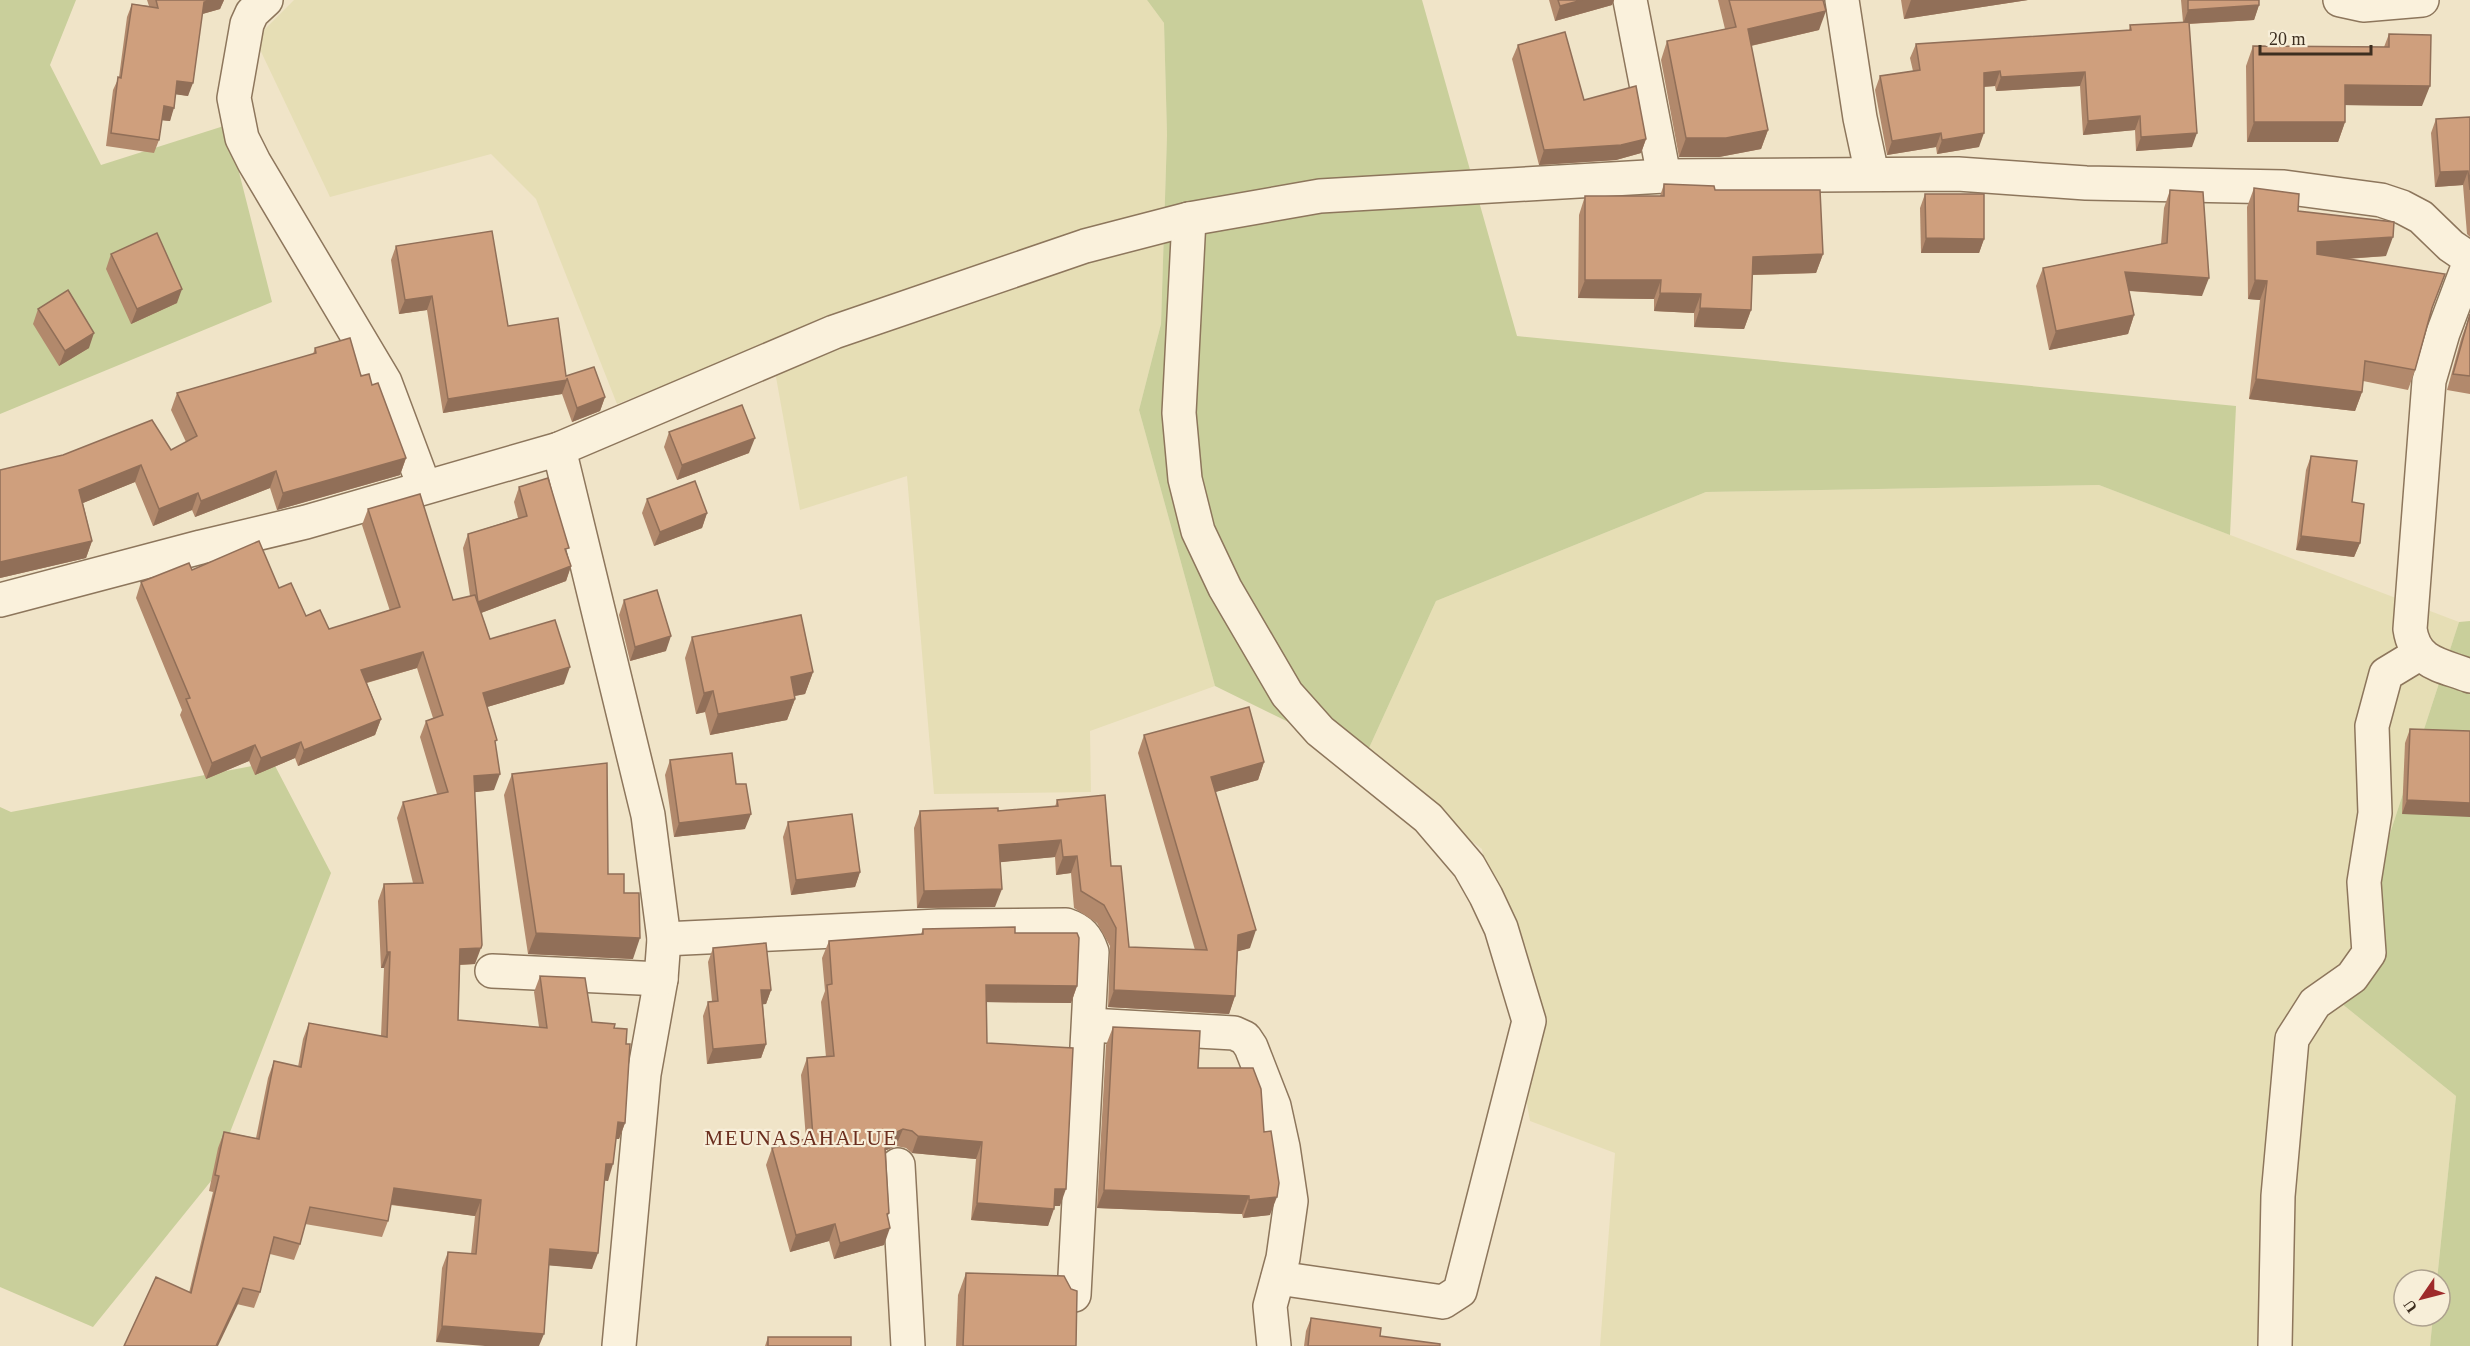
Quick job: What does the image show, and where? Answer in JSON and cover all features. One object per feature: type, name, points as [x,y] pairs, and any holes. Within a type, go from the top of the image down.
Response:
[{"type":"street","points":[[266,0],[252,13],[247,24],[234,99],[242,138],[385,382],[424,486]]},
{"type":"street","points":[[1630,0],[1664,176]]},
{"type":"street","points":[[1842,0],[1860,117],[1872,174]]},
{"type":"street","points":[[2340,0],[2363,5],[2422,0]]},
{"type":"street","points":[[0,600],[201,546],[306,522],[424,486],[559,449],[834,332],[1085,246],[1189,219],[1320,196],[1664,176],[1958,174],[2085,183],[2284,187],[2381,200],[2421,217],[2451,246],[2470,260],[2428,381],[2410,629],[2412,641],[2419,654],[2436,664],[2470,676]]},
{"type":"street","points":[[1189,219],[1179,413],[1185,479],[1198,531],[1224,588],[1287,694],[1320,731],[1428,818],[1469,866],[1501,928],[1530,1021],[1460,1291],[1443,1302],[1278,1278]]},
{"type":"street","points":[[559,449],[648,815],[664,939],[661,980],[644,1074],[619,1346]]},
{"type":"street","points":[[2275,1346],[2278,1196],[2292,1039],[2315,1003],[2352,977],[2369,953],[2364,882],[2375,813],[2372,726],[2386,674],[2419,654]]},
{"type":"street","points":[[664,939],[916,926],[1065,925],[1076,928],[1084,935],[1092,952],[1074,1295]]},
{"type":"street","points":[[492,971],[661,980]]},
{"type":"street","points":[[1089,1025],[1234,1033],[1245,1038],[1251,1047],[1274,1106],[1291,1201],[1283,1258],[1270,1306],[1274,1346]]},
{"type":"street","points":[[898,1165],[908,1346]]},
{"type":"shaded area","points":[[294,0],[1147,0],[1164,23],[1167,135],[1161,324],[1139,410],[1215,686],[1090,731],[1091,792],[934,794],[907,476],[800,510],[770,344],[617,404],[536,199],[491,154],[330,197],[255,39]]},
{"type":"shaded area","points":[[2099,485],[2459,622],[2336,999],[2456,1096],[2438,1268],[2392,1268],[2392,1328],[2432,1328],[2430,1346],[1600,1346],[1615,1153],[1530,1121],[1482,849],[1364,759],[1436,601],[1706,492]]},
{"type":"green space","points":[[0,0],[76,0],[50,65],[101,165],[227,125],[272,302],[0,414]]},
{"type":"green space","points":[[1147,0],[1422,0],[1517,336],[2236,406],[2230,535],[2099,485],[1706,492],[1436,601],[1364,759],[1215,686],[1139,410],[1161,324],[1167,135],[1164,23]]},
{"type":"green space","points":[[2470,621],[2470,1346],[2430,1346],[2432,1328],[2452,1328],[2452,1268],[2438,1268],[2456,1096],[2336,999],[2459,622]]},
{"type":"green space","points":[[273,762],[331,873],[211,1181],[93,1327],[0,1287],[0,807],[11,812]]},
{"type":"building","points":[[156,0],[212,0],[204,2],[193,83],[177,81],[174,108],[164,106],[159,140],[111,133],[118,77],[121,78],[132,4],[158,8]]},
{"type":"building","points":[[1558,0],[1582,0],[1560,6]]},
{"type":"building","points":[[1729,0],[1823,0],[1826,11],[1748,29],[1768,130],[1726,138],[1686,138],[1667,41],[1736,27]]},
{"type":"building","points":[[2188,0],[2259,0],[2259,5],[2188,10]]},
{"type":"building","points":[[2189,22],[2197,133],[2141,137],[2140,116],[2088,121],[2085,72],[2001,77],[2000,71],[1984,73],[1984,133],[1942,140],[1941,133],[1892,141],[1880,76],[1920,70],[1916,44],[2131,30],[2130,25]]},
{"type":"building","points":[[1565,32],[1584,100],[1636,86],[1646,139],[1621,145],[1544,150],[1518,45]]},
{"type":"building","points":[[2389,34],[2431,35],[2430,86],[2345,85],[2345,122],[2254,122],[2253,46],[2389,47]]},
{"type":"building","points":[[2470,117],[2470,190],[2468,171],[2440,172],[2436,119]]},
{"type":"building","points":[[1664,184],[1714,186],[1715,190],[1820,190],[1823,254],[1753,257],[1751,310],[1700,308],[1701,294],[1660,293],[1661,280],[1585,280],[1585,196],[1664,196]]},
{"type":"building","points":[[2254,188],[2299,194],[2298,211],[2394,222],[2393,237],[2317,242],[2317,254],[2445,274],[2432,308],[2415,370],[2365,361],[2362,392],[2256,379],[2267,281],[2255,280]]},
{"type":"building","points":[[2170,190],[2203,192],[2209,278],[2125,272],[2134,315],[2056,331],[2043,268],[2167,243]]},
{"type":"building","points":[[1925,194],[1984,194],[1984,239],[1926,238]]},
{"type":"building","points":[[492,231],[508,326],[558,318],[566,376],[594,367],[605,397],[577,408],[567,378],[567,380],[448,399],[432,296],[405,300],[396,246]]},
{"type":"building","points":[[157,233],[182,289],[137,309],[111,254]]},
{"type":"building","points":[[68,290],[94,333],[65,351],[38,309]]},
{"type":"building","points":[[2470,314],[2470,376],[2453,374]]},
{"type":"building","points":[[350,338],[361,376],[369,374],[372,385],[378,383],[406,458],[283,493],[276,471],[201,501],[198,493],[159,509],[141,465],[79,490],[92,541],[0,562],[0,470],[63,455],[152,420],[171,450],[197,436],[177,393],[316,353],[315,348]]},
{"type":"building","points":[[742,405],[755,438],[682,465],[669,432]]},
{"type":"building","points":[[2311,456],[2357,461],[2352,502],[2364,504],[2360,543],[2301,536]]},
{"type":"building","points":[[548,478],[569,548],[565,549],[571,566],[478,602],[468,534],[527,516],[519,487]]},
{"type":"building","points":[[695,481],[707,513],[660,532],[647,499]]},
{"type":"building","points":[[420,494],[453,600],[475,595],[490,639],[555,620],[570,667],[483,693],[497,740],[495,741],[500,774],[474,776],[482,945],[481,948],[460,949],[458,1020],[547,1028],[540,976],[585,978],[592,1022],[615,1024],[614,1028],[627,1029],[626,1044],[630,1044],[625,1123],[618,1122],[613,1164],[606,1164],[598,1253],[550,1249],[544,1334],[442,1326],[448,1252],[476,1254],[481,1200],[394,1188],[388,1221],[310,1207],[300,1244],[274,1237],[260,1292],[243,1288],[216,1346],[124,1346],[156,1277],[191,1293],[219,1176],[215,1175],[224,1132],[259,1139],[274,1061],[301,1067],[309,1023],[387,1037],[390,952],[387,952],[384,884],[423,883],[403,802],[448,792],[426,721],[443,715],[423,652],[361,670],[381,719],[304,750],[301,742],[261,758],[255,745],[212,763],[186,699],[190,698],[141,582],[189,563],[192,570],[259,541],[279,588],[291,583],[306,616],[320,610],[329,629],[400,607],[368,509]]},
{"type":"building","points":[[657,590],[671,636],[635,647],[624,600]]},
{"type":"building","points":[[801,615],[813,672],[791,677],[795,699],[718,714],[713,691],[704,693],[692,637]]},
{"type":"building","points":[[1249,707],[1264,762],[1211,777],[1256,930],[1238,935],[1235,996],[1114,990],[1116,928],[1104,905],[1081,891],[1077,856],[1063,857],[1061,840],[999,845],[1002,889],[924,891],[920,811],[998,808],[998,811],[1058,806],[1057,800],[1105,795],[1111,866],[1121,866],[1129,947],[1207,950],[1144,735]]},
{"type":"building","points":[[2410,729],[2470,731],[2470,803],[2407,800]]},
{"type":"building","points":[[732,753],[736,784],[746,784],[751,814],[679,823],[670,760]]},
{"type":"building","points":[[607,763],[608,874],[624,874],[624,893],[639,893],[640,938],[536,933],[512,774]]},
{"type":"building","points":[[852,814],[860,872],[796,880],[788,822]]},
{"type":"building","points":[[1015,927],[1015,933],[1077,933],[1079,938],[1077,986],[986,985],[987,1043],[1073,1048],[1066,1189],[1055,1189],[1054,1209],[977,1203],[982,1142],[918,1136],[912,1131],[903,1129],[893,1134],[885,1133],[889,1213],[887,1214],[890,1228],[840,1243],[835,1224],[796,1235],[772,1148],[813,1137],[807,1058],[834,1056],[827,985],[832,984],[829,941],[923,934],[923,929]]},
{"type":"building","points":[[766,943],[771,990],[761,990],[766,1044],[713,1049],[708,1002],[718,1001],[713,948]]},
{"type":"building","points":[[1113,1027],[1200,1031],[1198,1068],[1253,1068],[1261,1089],[1264,1132],[1271,1131],[1279,1183],[1277,1197],[1249,1200],[1249,1196],[1104,1190]]},
{"type":"building","points":[[966,1273],[1064,1276],[1071,1289],[1077,1291],[1076,1346],[963,1346]]},
{"type":"building","points":[[1311,1318],[1381,1328],[1380,1336],[1440,1344],[1440,1346],[1308,1346]]},
{"type":"building","points":[[768,1337],[851,1337],[851,1346],[768,1346]]},
{"type":"district","name":"MEUNASAHALUE","points":[[801,1138]]}]
